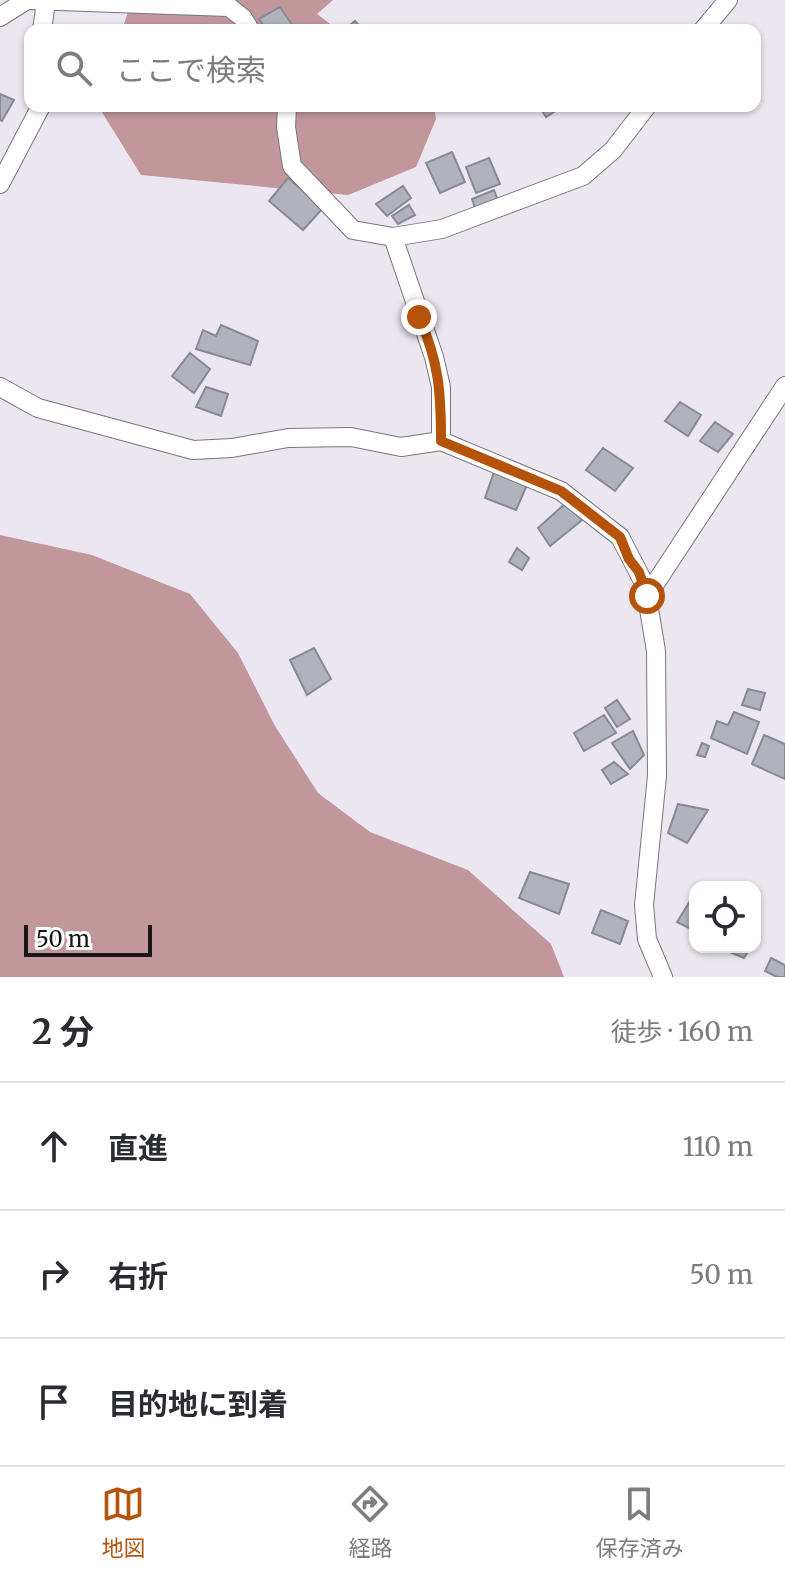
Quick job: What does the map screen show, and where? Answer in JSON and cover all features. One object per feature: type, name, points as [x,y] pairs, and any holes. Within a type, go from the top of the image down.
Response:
[{"type":"street","points":[[708,24],[728,0]]},
{"type":"street","points":[[34,1],[40,24]]},
{"type":"street","points":[[0,17],[34,1],[229,7],[246,24]]},
{"type":"street","points":[[0,184],[38,112]]},
{"type":"street","points":[[287,112],[292,166],[353,230],[393,237],[442,229],[583,176],[613,150],[642,112]]},
{"type":"street","points":[[393,237],[434,357],[441,387],[441,441]]},
{"type":"street","points":[[647,596],[785,386]]},
{"type":"street","points":[[0,387],[38,408],[193,450],[232,448],[288,438],[351,437],[401,447],[441,441],[561,491],[620,537],[629,559],[639,572],[647,596],[656,651],[657,776],[644,905],[647,939],[663,977]]},
{"type":"shaded area","points":[[132,0],[333,0],[317,14],[330,24],[124,24]]},
{"type":"shaded area","points":[[102,112],[435,112],[436,119],[416,167],[348,195],[141,175]]},
{"type":"shaded area","points":[[0,535],[92,555],[190,594],[238,653],[275,726],[318,793],[370,832],[468,870],[551,944],[564,977],[0,977]]},
{"type":"building","points":[[280,7],[292,24],[263,24],[259,19]]},
{"type":"building","points":[[0,94],[14,100],[2,121],[0,120]]},
{"type":"building","points":[[452,152],[465,182],[440,193],[426,163]]},
{"type":"building","points":[[489,158],[500,184],[476,193],[466,167]]},
{"type":"building","points":[[288,178],[323,208],[303,230],[269,201]]},
{"type":"building","points":[[403,186],[411,198],[387,216],[376,204]]},
{"type":"building","points":[[494,190],[499,203],[476,211],[472,199]]},
{"type":"building","points":[[409,205],[415,215],[398,224],[392,216]]},
{"type":"building","points":[[221,325],[258,341],[250,365],[196,349],[203,330],[216,336]]},
{"type":"building","points":[[190,353],[210,369],[194,393],[172,376]]},
{"type":"building","points":[[206,387],[228,394],[221,416],[196,407]]},
{"type":"building","points":[[680,402],[701,415],[688,436],[665,421]]},
{"type":"building","points":[[715,422],[733,434],[718,452],[700,441]]},
{"type":"building","points":[[603,448],[633,468],[615,491],[586,470]]},
{"type":"building","points":[[494,472],[527,485],[516,510],[485,498]]},
{"type":"building","points":[[567,502],[582,520],[550,546],[538,528]]},
{"type":"building","points":[[517,548],[529,558],[522,570],[509,562]]},
{"type":"building","points":[[314,648],[331,679],[307,695],[290,660]]},
{"type":"building","points":[[748,689],[765,693],[760,710],[742,705]]},
{"type":"building","points":[[617,700],[630,719],[617,727],[605,708]]},
{"type":"building","points":[[734,712],[759,722],[747,754],[711,738],[717,721],[728,725]]},
{"type":"building","points":[[604,715],[616,733],[584,751],[574,733]]},
{"type":"building","points":[[633,731],[644,755],[630,769],[612,743]]},
{"type":"building","points":[[764,735],[785,744],[785,779],[752,764]]},
{"type":"building","points":[[702,743],[709,746],[705,757],[697,755]]},
{"type":"building","points":[[614,762],[628,774],[611,784],[602,770]]},
{"type":"building","points":[[678,804],[708,810],[687,843],[668,833]]},
{"type":"building","points":[[530,872],[569,884],[559,914],[519,898]]},
{"type":"building","points":[[689,903],[689,928],[677,922]]},
{"type":"building","points":[[601,910],[628,921],[620,944],[592,933]]},
{"type":"building","points":[[771,958],[785,965],[785,977],[765,971]]},
{"type":"route","points":[[419,317],[441,387],[441,441],[561,491],[620,537],[645,585],[647,596]]}]
